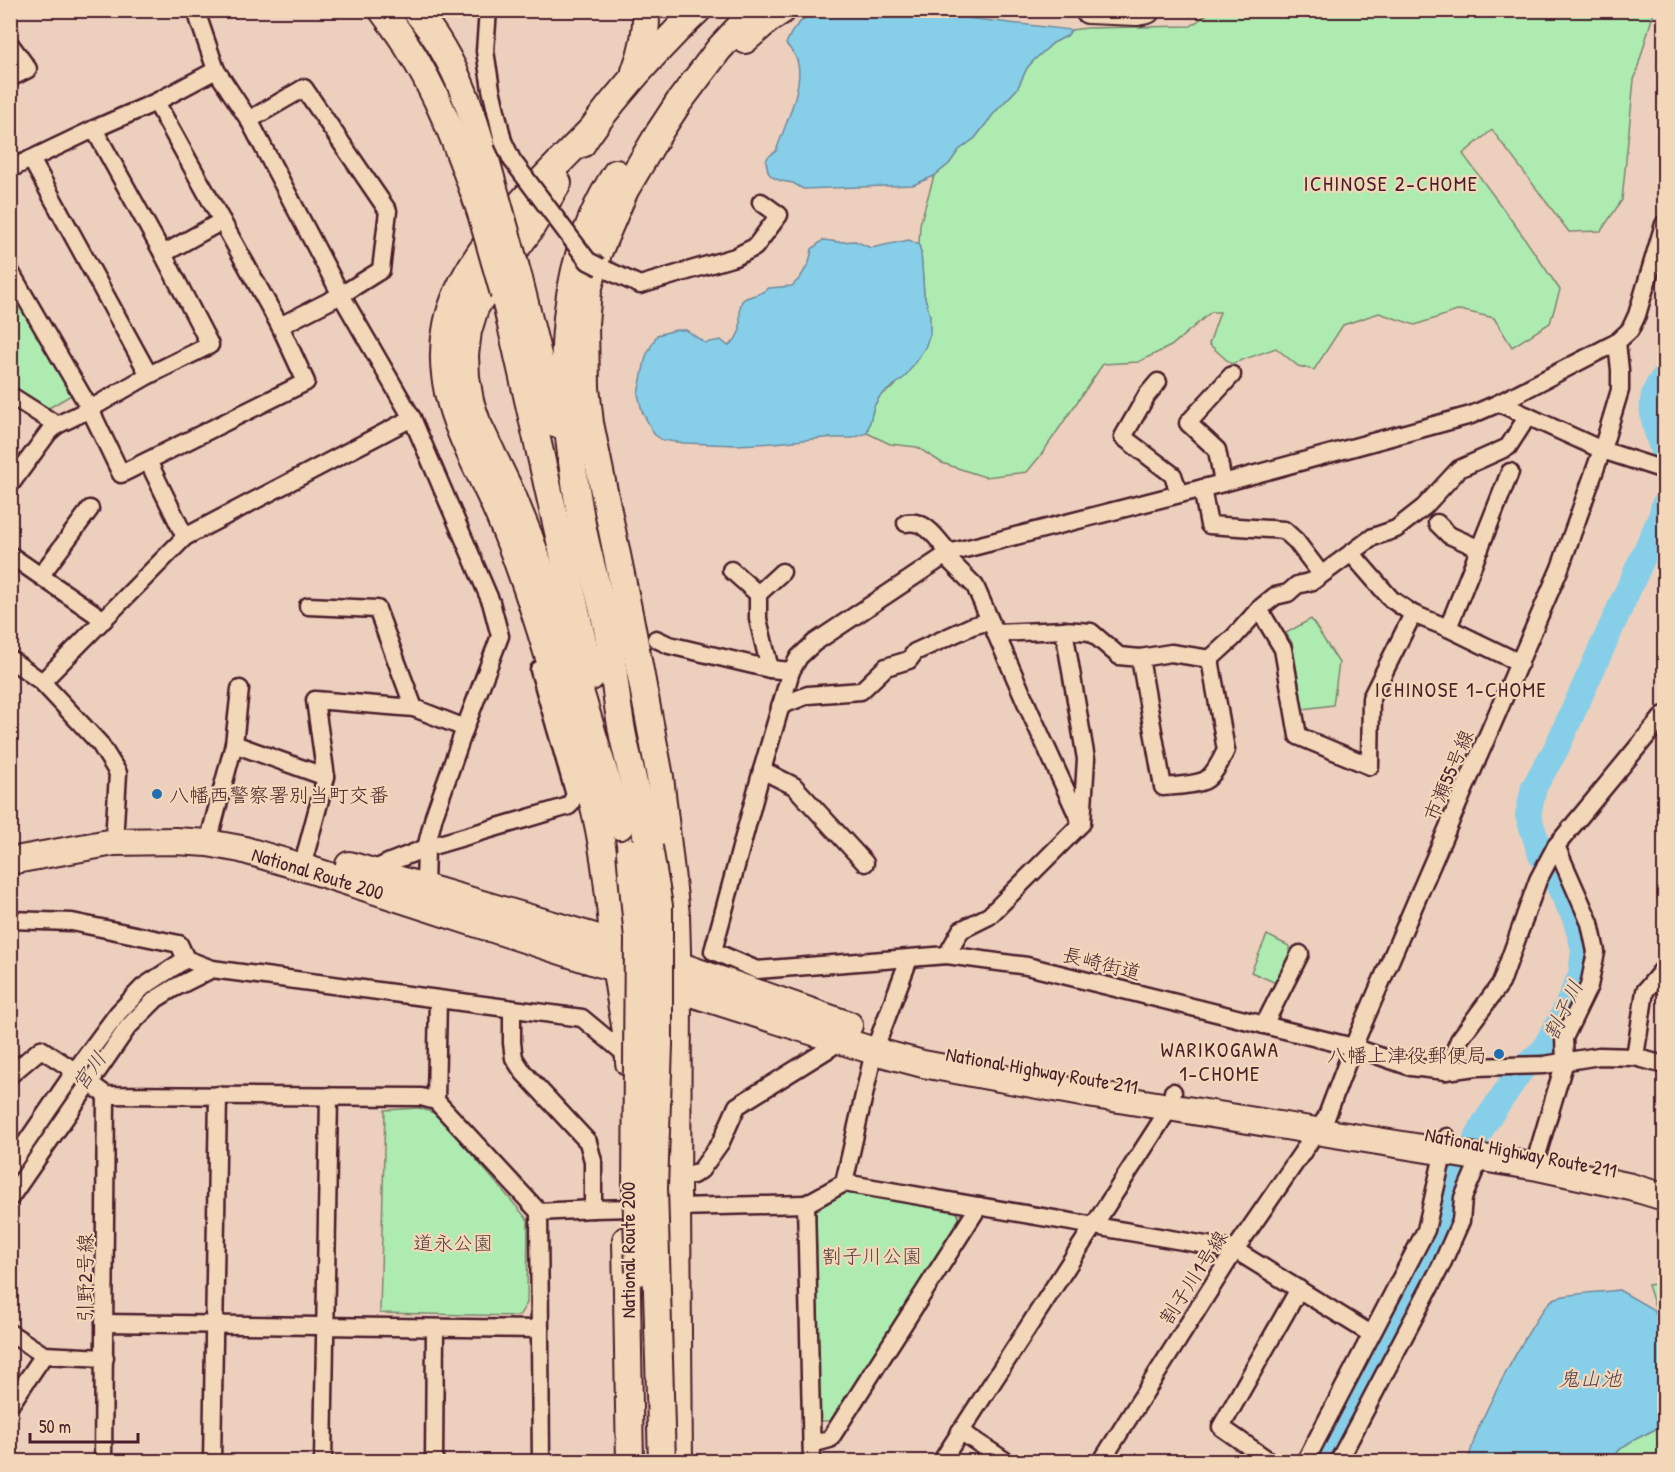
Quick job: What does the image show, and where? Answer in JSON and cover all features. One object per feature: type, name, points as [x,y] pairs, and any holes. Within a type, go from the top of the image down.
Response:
[{"type":"highway","points":[[382,10],[404,41],[488,203]]},
{"type":"highway","points":[[415,10],[442,46],[471,108],[488,203],[607,628]]},
{"type":"highway","points":[[633,77],[647,28],[646,10]]},
{"type":"highway","points":[[615,943],[595,810],[582,764],[520,568],[452,412],[446,391],[444,347],[453,303],[462,281],[475,261],[513,211],[590,131],[633,77],[698,10]]},
{"type":"highway","points":[[679,1461],[676,915],[660,777],[591,423],[586,388],[585,323],[588,291],[598,253],[625,190],[679,102],[719,49],[754,10]]},
{"type":"highway","points":[[646,1461],[636,1188],[639,850],[607,628],[580,514],[568,422],[564,343],[567,308],[583,238],[612,180],[631,150],[715,46],[754,10]]},
{"type":"highway","points":[[641,164],[746,38],[783,10]]},
{"type":"highway","points":[[1088,10],[1137,12],[1146,10]]},
{"type":"highway","points":[[590,131],[529,231],[475,308],[468,331],[465,355],[466,377],[470,401],[477,422],[513,497],[543,576],[620,826],[639,850],[659,906],[659,1045],[654,1188],[662,1461]]},
{"type":"highway","points":[[511,287],[596,698],[620,826]]},
{"type":"highway","name":"National Route 200","points":[[10,846],[166,827],[209,836],[247,836],[304,860],[366,879],[616,968],[678,978]]},
{"type":"highway","name":"National Route 200","points":[[10,861],[114,835]]},
{"type":"highway","name":"National Route 200","points":[[366,879],[425,886],[615,943],[678,978]]},
{"type":"highway","name":"National Route 200","points":[[615,943],[616,968],[629,1057],[626,1209],[630,1461]]},
{"type":"highway","name":"National Highway Route 211","points":[[678,978],[837,1039],[924,1049],[1172,1099],[1665,1181]]},
{"type":"highway","name":"National Highway Route 211","points":[[678,978],[876,1043]]},
{"type":"highway","name":"National Highway Route 211","points":[[1538,1159],[1665,1197]]},
{"type":"street","points":[[198,10],[199,20],[216,70],[249,120],[341,295],[412,418],[491,602],[500,636],[434,816],[426,848],[425,886]]},
{"type":"street","points":[[488,10],[485,51],[490,90],[503,141],[512,160],[588,261],[640,285],[735,257],[755,247],[779,215],[761,202]]},
{"type":"street","points":[[10,44],[28,69],[10,78]]},
{"type":"street","points":[[10,169],[156,102],[216,70]]},
{"type":"street","points":[[249,120],[304,88],[388,212],[381,270],[341,295],[280,326]]},
{"type":"street","points":[[10,271],[90,409],[121,474],[306,382],[280,326],[156,102]]},
{"type":"street","points":[[10,485],[48,433],[57,425],[210,345],[164,254],[93,129]]},
{"type":"street","points":[[31,159],[149,375]]},
{"type":"street","points":[[164,254],[222,221]]},
{"type":"street","points":[[866,863],[794,786],[762,770],[791,670],[799,657],[814,643],[947,555],[1471,415],[1499,402],[1617,342],[1630,330],[1637,315],[1665,224]]},
{"type":"street","name":"市瀬55号線","points":[[1321,1124],[1560,568],[1602,450],[1620,390],[1617,342]]},
{"type":"street","points":[[1223,483],[1217,450],[1188,423],[1232,375]]},
{"type":"street","points":[[1158,382],[1147,395],[1123,437],[1173,475],[1179,493]]},
{"type":"street","points":[[10,395],[57,425]]},
{"type":"street","points":[[1499,402],[1602,450],[1661,469]]},
{"type":"street","points":[[1210,659],[1259,609],[1275,596],[1288,593],[1297,585],[1313,581],[1374,537],[1396,529],[1424,507],[1459,469],[1508,447],[1528,416]]},
{"type":"street","points":[[42,682],[185,537],[412,418]]},
{"type":"street","points":[[148,461],[185,537]]},
{"type":"street","points":[[1448,628],[1510,472]]},
{"type":"street","points":[[1202,488],[1209,525],[1284,530],[1296,541],[1321,574]]},
{"type":"street","points":[[42,575],[90,509]]},
{"type":"street","points":[[906,523],[914,522],[929,529],[947,555],[975,586],[1082,824]]},
{"type":"street","points":[[1437,523],[1449,535],[1480,549]]},
{"type":"street","points":[[1351,553],[1391,599],[1413,614],[1448,628],[1520,663]]},
{"type":"street","points":[[10,555],[104,620]]},
{"type":"street","points":[[731,570],[758,594]]},
{"type":"street","points":[[770,669],[758,619],[758,594],[782,572]]},
{"type":"street","points":[[308,606],[377,609],[414,708]]},
{"type":"street","points":[[1259,609],[1283,649],[1298,736],[1370,766],[1371,698],[1413,614]]},
{"type":"street","points":[[780,706],[808,695],[861,691],[886,667],[909,660],[915,652],[972,626],[1091,632],[1119,656],[1140,658],[1171,652],[1210,659]]},
{"type":"street","points":[[948,955],[961,930],[989,916],[1082,824],[1086,759],[1064,630]]},
{"type":"street","points":[[656,639],[669,645],[770,669],[791,670]]},
{"type":"street","points":[[1140,658],[1163,787],[1206,780],[1220,763],[1226,750],[1210,659]]},
{"type":"street","points":[[10,659],[42,682],[100,744],[118,773],[114,835]]},
{"type":"street","points":[[366,879],[426,848],[569,806],[575,795],[539,670]]},
{"type":"street","points":[[209,836],[234,744],[240,689]]},
{"type":"street","points":[[304,860],[326,777],[315,700],[414,708],[465,728]]},
{"type":"street","points":[[1446,1071],[1459,1040],[1501,983],[1538,880],[1553,851],[1665,715]]},
{"type":"street","points":[[234,744],[326,777]]},
{"type":"street","name":"長崎街道","points":[[762,770],[713,951],[757,970],[948,955],[1027,966],[1353,1047],[1411,1067],[1446,1071],[1476,1067],[1544,1065],[1599,1056],[1635,1057],[1665,1065]]},
{"type":"street","points":[[1538,1159],[1565,1060],[1564,1038],[1589,986],[1596,952],[1590,923],[1553,851]]},
{"type":"street","points":[[10,920],[72,922],[178,944],[186,959],[212,969],[582,1018],[629,1057]]},
{"type":"street","points":[[1264,1025],[1300,954]]},
{"type":"street","points":[[10,1198],[118,1013],[143,987],[186,959]]},
{"type":"street","points":[[844,1183],[876,1043],[909,959]]},
{"type":"street","points":[[1635,1057],[1645,990],[1665,968]]},
{"type":"street","points":[[10,1166],[82,1077],[156,999],[174,987],[212,969]]},
{"type":"street","points":[[436,1101],[438,999]]},
{"type":"street","points":[[512,1009],[514,1058],[523,1072],[588,1142],[593,1161],[593,1209]]},
{"type":"street","points":[[678,1175],[693,1175],[701,1170],[721,1142],[737,1106],[830,1048],[837,1039]]},
{"type":"street","points":[[10,1075],[41,1049],[106,1095],[328,1096],[421,1098],[436,1101],[539,1212],[541,1461]]},
{"type":"street","name":"引野2号線","points":[[102,1461],[105,1358],[106,1095]]},
{"type":"street","points":[[212,1461],[218,1095]]},
{"type":"street","points":[[323,1461],[328,1096]]},
{"type":"street","points":[[941,1461],[1094,1225],[1172,1099]]},
{"type":"street","name":"割子川1号線","points":[[1101,1461],[1235,1250],[1321,1124]]},
{"type":"street","points":[[1305,1461],[1426,1230],[1462,1148]]},
{"type":"street","points":[[1338,1461],[1400,1346],[1461,1221],[1462,1148]]},
{"type":"street","points":[[539,1212],[806,1204],[844,1183],[1235,1250],[1371,1334]]},
{"type":"street","points":[[806,1204],[812,1453]]},
{"type":"street","points":[[812,1453],[830,1439],[979,1206]]},
{"type":"street","points":[[1271,1461],[1221,1427],[1299,1289]]},
{"type":"street","points":[[104,1323],[540,1329]]},
{"type":"street","points":[[434,1461],[435,1328]]},
{"type":"street","points":[[10,1333],[44,1355],[105,1358]]},
{"type":"street","points":[[10,1405],[44,1355]]},
{"type":"street","points":[[960,1431],[1007,1461]]},
{"type":"green space","points":[[1213,10],[1654,11],[1634,80],[1622,200],[1601,231],[1569,232],[1492,130],[1463,154],[1560,290],[1550,323],[1512,347],[1494,318],[1460,310],[1415,325],[1379,313],[1343,325],[1314,370],[1298,366],[1276,348],[1231,364],[1209,344],[1220,312],[1211,312],[1171,346],[1138,362],[1103,364],[1027,472],[985,477],[942,463],[917,447],[890,444],[867,433],[874,406],[880,396],[895,386],[930,316],[924,294],[919,245],[920,224],[934,176],[949,164],[959,150],[975,138],[1017,89],[1027,68],[1034,60],[1053,43],[1067,36],[1071,30],[1191,26]]},
{"type":"green space","points":[[10,288],[73,394],[47,409],[11,386]]},
{"type":"green space","points":[[1311,619],[1339,663],[1333,705],[1303,709],[1292,643],[1286,633]]},
{"type":"green space","points":[[1267,935],[1289,946],[1289,959],[1276,983],[1251,972]]},
{"type":"green space","name":"道永公園","points":[[419,1108],[437,1114],[528,1220],[527,1303],[519,1316],[380,1313],[385,1110]]},
{"type":"green space","name":"割子川公園","points":[[844,1192],[956,1211],[961,1222],[831,1421],[818,1421],[816,1211]]},
{"type":"green space","points":[[1664,1283],[1664,1461],[1610,1462],[1624,1446],[1654,1430],[1663,1332],[1648,1285]]},
{"type":"water","points":[[815,11],[926,11],[1071,30],[1067,36],[1053,43],[1034,60],[1027,68],[1017,89],[975,138],[959,150],[949,164],[934,176],[913,185],[803,189],[793,183],[772,177],[768,172],[766,161],[776,151],[798,84],[797,61],[794,53],[786,44],[798,25]]},
{"type":"water","points":[[823,240],[855,241],[871,248],[909,240],[919,245],[921,253],[924,294],[930,316],[930,334],[925,348],[905,377],[880,396],[874,406],[867,433],[853,438],[736,445],[684,443],[662,440],[654,434],[642,411],[638,394],[646,356],[657,335],[686,330],[705,343],[721,340],[728,346],[735,340],[740,330],[742,301],[769,288],[792,286],[809,263],[812,249]]},
{"type":"water","name":"鬼山池","points":[[1619,1290],[1654,1310],[1663,1332],[1663,1417],[1659,1427],[1620,1449],[1610,1461],[1468,1461],[1478,1428],[1496,1392],[1527,1334],[1547,1305],[1554,1299],[1567,1295]]},
{"type":"waterway","name":"割子川","points":[[1664,378],[1654,396],[1653,405],[1655,425],[1664,454]]},
{"type":"waterway","name":"割子川","points":[[1326,1462],[1373,1362],[1443,1229],[1449,1195],[1484,1124],[1521,1070],[1543,1051],[1581,975],[1584,949],[1575,918],[1541,855],[1528,815],[1534,787],[1556,749],[1661,517],[1664,505]]},
{"type":"waterway","name":"宮川","points":[[69,1099],[119,1027],[154,987]]},
{"type":"place","name":"八幡西警察署別当町交番","points":[[157,794]]},
{"type":"place","name":"八幡上津役郵便局","points":[[1499,1054]]},
{"type":"district","name":"ICHINOSE 2-CHOME","points":[[1391,183]]},
{"type":"district","name":"ICHINOSE 1-CHOME","points":[[1461,689]]},
{"type":"district","name":"WARIKOGAWA 1-CHOME","points":[[1220,1061]]}]
